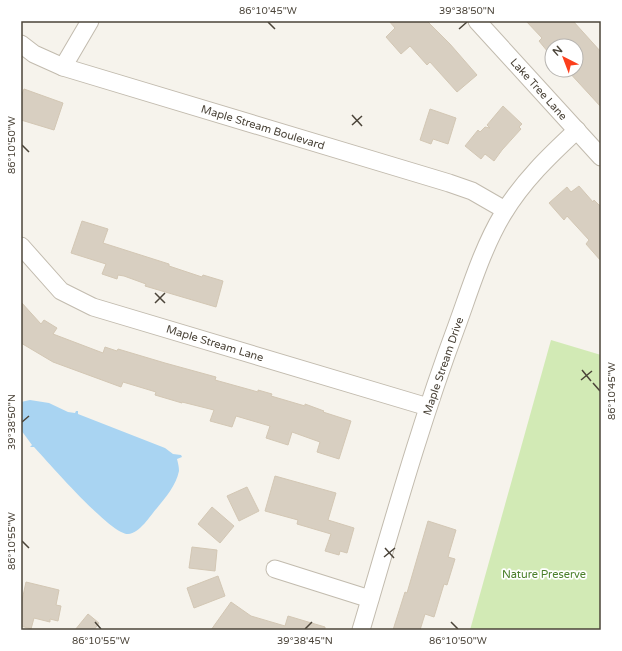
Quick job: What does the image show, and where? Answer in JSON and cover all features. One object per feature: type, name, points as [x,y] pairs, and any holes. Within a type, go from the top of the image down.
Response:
[{"type":"street","points":[[63,67],[90,21]]},
{"type":"street","name":"Lake Tree Lane","points":[[477,21],[601,157]]},
{"type":"street","name":"Maple Stream Boulevard","points":[[21,44],[34,54],[63,67],[449,183],[472,191],[505,210]]},
{"type":"street","name":"Maple Stream Drive","points":[[360,630],[428,407],[476,274],[492,236],[505,210],[533,172],[550,154],[577,130]]},
{"type":"street","name":"Maple Stream Lane","points":[[21,246],[61,290],[93,307],[428,407]]},
{"type":"street","points":[[275,569],[370,599]]},
{"type":"green space","name":"Nature Preserve","points":[[551,340],[601,355],[601,630],[470,630]]},
{"type":"water","points":[[30,400],[49,403],[68,412],[75,413],[78,411],[78,414],[165,448],[173,454],[181,455],[182,457],[177,459],[179,471],[173,486],[164,500],[137,531],[128,534],[120,531],[108,523],[94,511],[34,447],[30,447],[32,445],[21,430],[21,402]]},
{"type":"building","points":[[389,21],[427,21],[450,44],[477,75],[457,92],[430,62],[427,65],[410,46],[401,54],[386,37],[395,28]]},
{"type":"building","points":[[526,21],[573,21],[601,52],[601,107],[574,78],[584,78],[584,38],[544,38],[544,47],[539,41],[542,38]]},
{"type":"building","points":[[24,89],[63,103],[54,130],[21,120],[21,97]]},
{"type":"building","points":[[503,106],[522,124],[519,127],[521,129],[494,161],[485,154],[481,159],[465,146],[478,130],[480,132],[485,127],[490,128],[487,125]]},
{"type":"building","points":[[430,109],[456,118],[448,144],[433,139],[431,144],[420,140]]},
{"type":"building","points":[[579,186],[593,202],[594,200],[601,207],[601,261],[586,244],[589,240],[567,216],[564,220],[549,203],[567,187],[571,192]]},
{"type":"building","points":[[82,221],[108,229],[103,243],[169,264],[169,266],[202,277],[203,275],[223,281],[216,307],[145,286],[146,284],[124,276],[118,275],[117,279],[102,274],[106,264],[71,253]]},
{"type":"building","points":[[21,302],[41,324],[44,320],[57,328],[53,334],[103,353],[105,347],[117,351],[118,349],[216,377],[215,380],[258,392],[258,390],[272,394],[271,396],[305,406],[305,404],[324,411],[323,412],[351,421],[339,459],[317,452],[320,442],[292,432],[288,445],[266,438],[270,426],[236,416],[232,427],[210,421],[214,410],[155,395],[156,392],[123,382],[121,387],[53,362],[21,343]]},
{"type":"building","points":[[275,476],[336,493],[328,520],[354,528],[347,553],[340,551],[339,555],[325,551],[331,534],[297,524],[298,520],[265,511]]},
{"type":"building","points":[[247,487],[259,511],[239,521],[227,496]]},
{"type":"building","points":[[212,507],[234,526],[220,543],[198,524]]},
{"type":"building","points":[[428,521],[456,530],[448,557],[455,559],[447,585],[444,584],[434,617],[425,614],[420,630],[393,630],[405,592],[407,593]]},
{"type":"building","points":[[192,547],[217,550],[215,571],[189,568]]},
{"type":"building","points":[[218,576],[225,596],[194,608],[187,588]]},
{"type":"building","points":[[26,582],[59,590],[56,605],[61,606],[58,621],[50,619],[50,622],[34,618],[31,629],[21,626],[21,605]]},
{"type":"building","points":[[231,602],[251,616],[285,626],[288,616],[325,627],[325,630],[211,630]]},
{"type":"building","points":[[88,614],[99,623],[94,630],[75,630]]}]
